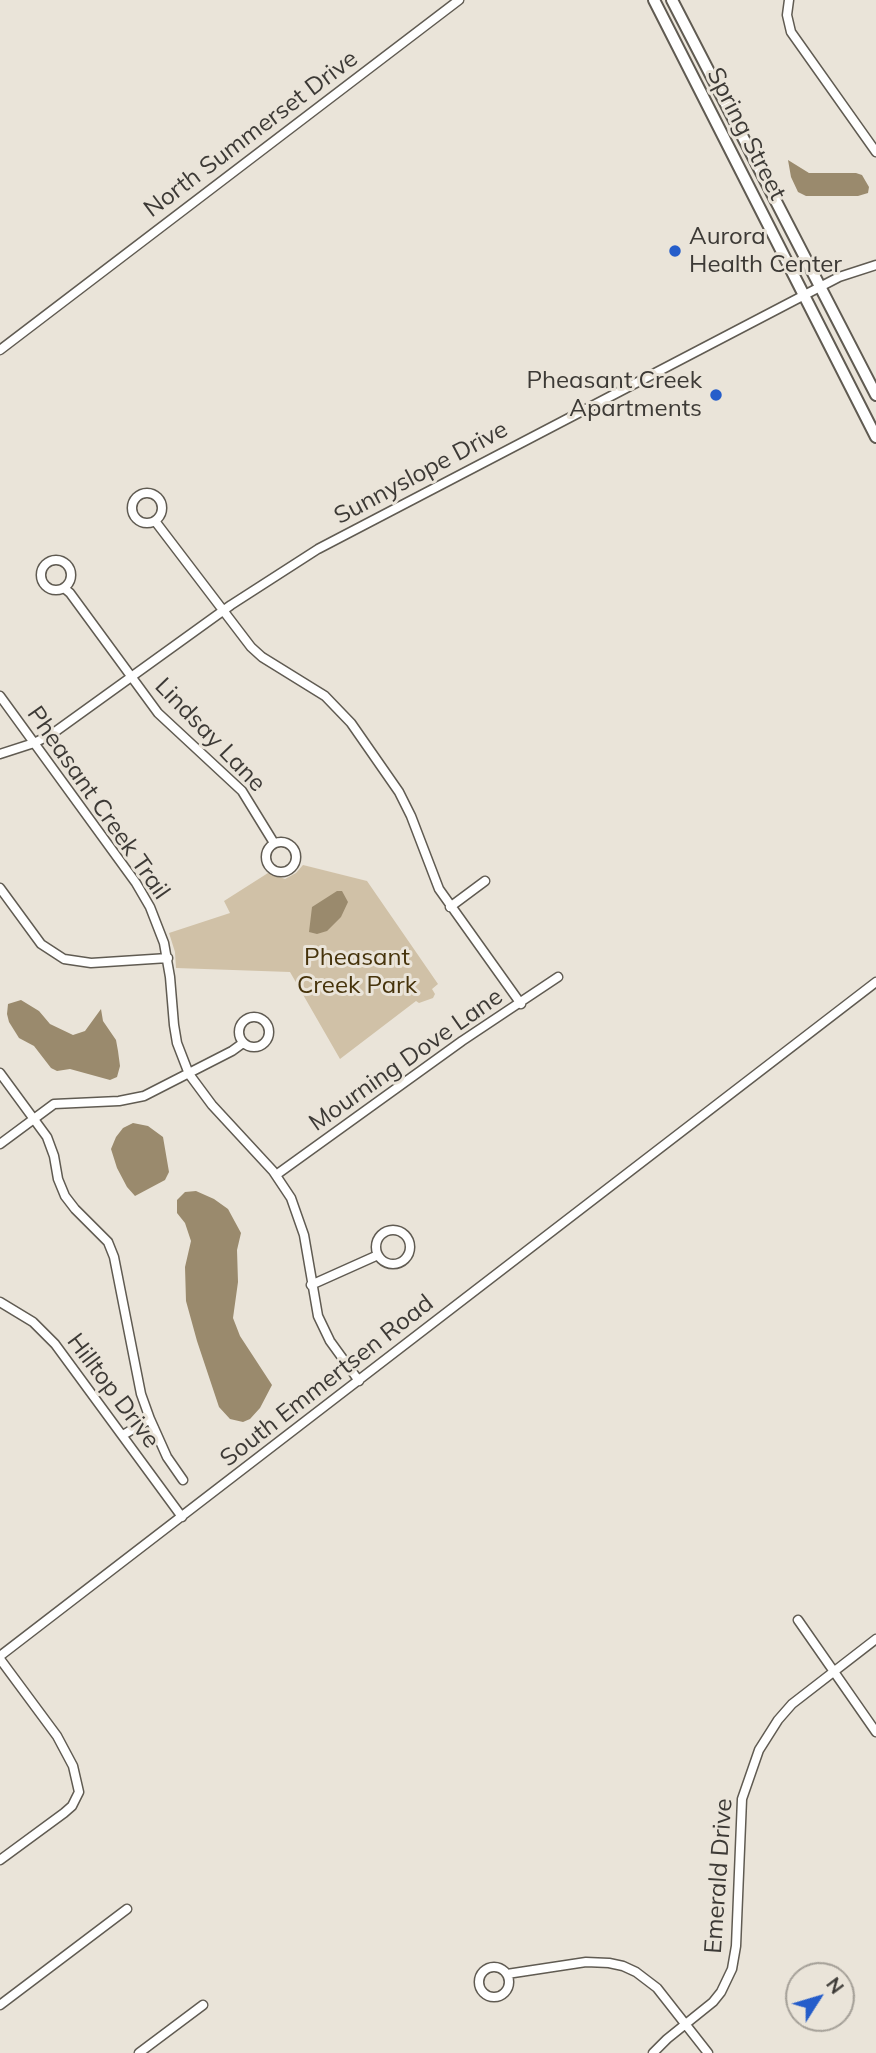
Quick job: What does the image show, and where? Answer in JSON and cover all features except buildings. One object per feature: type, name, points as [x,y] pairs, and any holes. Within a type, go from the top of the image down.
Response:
[{"type":"main road","name":"Spring Street","points":[[654,0],[876,438]]},
{"type":"main road","name":"Spring Street","points":[[672,0],[876,395]]},
{"type":"main road","points":[[858,402],[876,395]]},
{"type":"street","name":"North Summerset Drive","points":[[0,350],[459,0]]},
{"type":"street","points":[[789,0],[788,26],[796,41],[876,152]]},
{"type":"street","name":"Sunnyslope Drive","points":[[0,754],[34,743],[67,724],[222,611],[318,549],[821,286],[847,273],[876,265]]},
{"type":"street","points":[[155,521],[222,611],[260,656],[325,696],[352,723],[399,792],[439,889],[521,1004]]},
{"type":"street","name":"Lindsay Lane","points":[[64,588],[170,726],[242,790],[274,843]]},
{"type":"street","name":"Pheasant Creek Trail","points":[[0,696],[144,895],[160,930],[167,958],[177,1043],[188,1074],[212,1105],[276,1175],[291,1198],[299,1217],[314,1303],[323,1328],[359,1381]]},
{"type":"street","points":[[450,907],[485,881]]},
{"type":"street","points":[[0,888],[41,944],[64,959],[91,963],[167,958]]},
{"type":"street","name":"Mourning Dove Lane","points":[[276,1175],[462,1041],[558,978]]},
{"type":"street","name":"South Emmertsen Road","points":[[0,1658],[876,982]]},
{"type":"street","points":[[0,1144],[54,1104],[135,1099],[188,1074],[243,1043]]},
{"type":"street","points":[[0,1073],[47,1137],[65,1196],[108,1242],[114,1257],[141,1394],[167,1457],[183,1480]]},
{"type":"street","points":[[398,1230],[408,1237],[411,1248],[402,1262],[391,1264],[378,1255],[376,1244],[387,1231],[398,1230]]},
{"type":"street","points":[[311,1284],[378,1255]]},
{"type":"street","name":"Hilltop Drive","points":[[0,1302],[20,1312],[44,1332],[123,1435],[181,1517]]},
{"type":"street","points":[[123,1435],[150,1419]]},
{"type":"street","points":[[798,1620],[876,1732]]},
{"type":"street","name":"Emerald Drive","points":[[653,2053],[713,2002],[732,1969],[736,1946],[742,1800],[752,1766],[768,1733],[806,1691],[876,1639]]},
{"type":"street","points":[[0,1658],[57,1736],[73,1766],[79,1792],[72,1806],[64,1814],[0,1860]]},
{"type":"street","points":[[0,2005],[127,1909]]},
{"type":"street","points":[[507,1974],[586,1962],[623,1966],[636,1972],[657,1989],[708,2053]]},
{"type":"street","points":[[139,2053],[203,2005]]},
{"type":"green space","name":"Pheasant Creek Park","points":[[303,865],[367,881],[438,984],[432,989],[435,994],[433,998],[419,1003],[416,1001],[340,1059],[290,972],[176,968],[175,952],[169,933],[230,913],[224,901],[268,873],[285,879]]},
{"type":"shaded area","points":[[788,160],[809,173],[862,175],[869,187],[868,193],[858,196],[806,196],[798,192],[791,177]]},
{"type":"shaded area","points":[[337,891],[342,891],[348,902],[341,917],[327,931],[317,934],[309,932],[312,907]]},
{"type":"shaded area","points":[[21,1000],[39,1011],[50,1024],[73,1035],[85,1031],[101,1009],[103,1021],[116,1040],[120,1066],[117,1077],[110,1080],[70,1069],[57,1071],[51,1068],[34,1046],[19,1038],[9,1022],[8,1004]]},
{"type":"shaded area","points":[[133,1123],[148,1126],[163,1137],[169,1172],[165,1180],[135,1196],[117,1168],[111,1149],[123,1128]]},
{"type":"shaded area","points":[[196,1191],[228,1209],[241,1233],[237,1250],[238,1282],[233,1318],[240,1336],[272,1385],[260,1408],[250,1419],[243,1422],[230,1419],[219,1407],[186,1301],[185,1267],[191,1241],[185,1223],[177,1213],[177,1200],[185,1192]]},
{"type":"place","name":"Aurora Health Center","points":[[675,251]]},
{"type":"place","name":"Pheasant Creek Apartments","points":[[716,395]]}]
